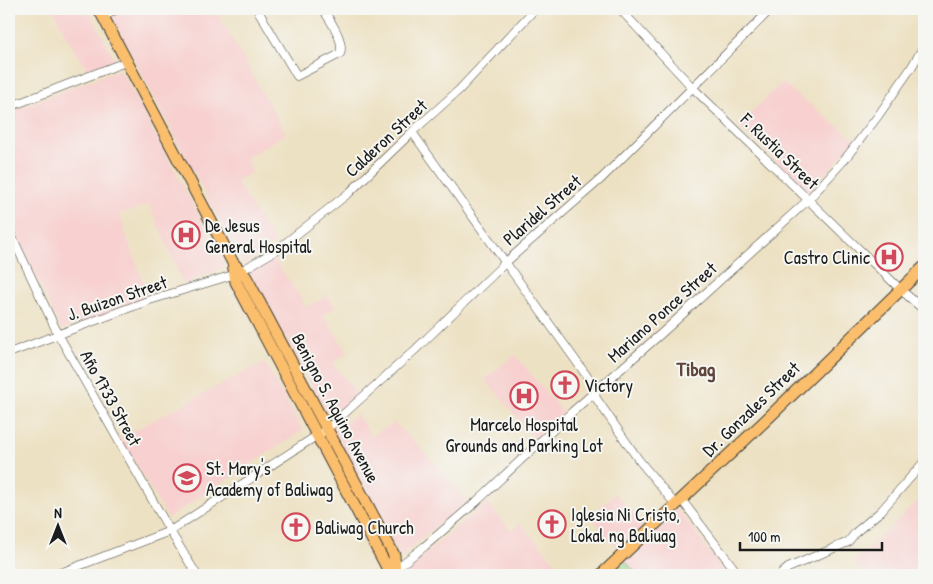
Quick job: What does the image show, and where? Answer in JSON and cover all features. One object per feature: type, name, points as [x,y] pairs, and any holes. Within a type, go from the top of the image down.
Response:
[{"type":"main road","name":"Benigno S. Aquino Avenue","points":[[101,13],[237,269],[236,282],[322,432],[393,573]]},
{"type":"main road","name":"Dr. Gonzales Street","points":[[601,575],[765,421],[924,267]]},
{"type":"street","points":[[101,13],[117,9]]},
{"type":"street","points":[[257,9],[297,76],[334,58],[342,50],[336,30],[323,9]]},
{"type":"street","name":"Calderon Street","points":[[237,269],[278,249],[350,192],[459,90],[535,9]]},
{"type":"street","name":"F. Rustia Street","points":[[620,9],[692,87],[924,310]]},
{"type":"street","name":"Plaridel Street","points":[[55,575],[170,531],[322,432],[416,349],[505,263],[602,178],[771,9]]},
{"type":"street","name":"Mariano Ponce Street","points":[[393,573],[476,502],[808,200],[878,116],[912,68],[924,46]]},
{"type":"street","points":[[9,107],[128,61]]},
{"type":"street","points":[[412,132],[594,386],[596,398],[638,459],[678,502],[739,575]]},
{"type":"street","name":"Año 1733 Street","points":[[9,230],[58,334],[197,575]]},
{"type":"street","name":"J. Buizon Street","points":[[9,353],[237,269]]},
{"type":"street","points":[[780,575],[788,568],[848,542],[856,532],[881,511],[924,462]]},
{"type":"shaded area","points":[[53,9],[88,9],[116,62],[89,72],[66,36]]},
{"type":"shaded area","points":[[127,9],[215,9],[286,134],[246,158],[252,173],[236,181],[275,243],[243,265],[112,18]]},
{"type":"shaded area","points":[[120,69],[226,266],[184,285],[149,204],[119,215],[149,298],[61,330],[9,218],[9,112]]},
{"type":"shaded area","points":[[782,83],[856,140],[809,192],[738,125]]},
{"type":"shaded area","points":[[272,256],[307,307],[327,296],[335,308],[323,316],[348,352],[333,363],[358,395],[331,420],[248,272]]},
{"type":"shaded area","name":"Marcelo Hospital Grounds and Parking Lot","points":[[515,355],[563,413],[535,439],[485,379]]},
{"type":"shaded area","name":"St. Mary's Academy of Baliwag","points":[[264,362],[303,430],[168,518],[120,438]]},
{"type":"shaded area","points":[[357,414],[371,436],[394,423],[414,441],[467,501],[399,558],[334,431]]},
{"type":"shaded area","points":[[615,493],[644,525],[618,550],[591,516]]},
{"type":"shaded area","points":[[921,498],[924,502],[924,575],[864,575],[854,562]]},
{"type":"shaded area","points":[[486,502],[511,530],[520,523],[567,575],[400,575]]},
{"type":"shaded area","points":[[678,509],[726,575],[638,575],[625,561]]},
{"type":"green space","points":[[625,561],[638,575],[610,575]]},
{"type":"place","name":"De Jesus General Hospital","points":[[186,235]]},
{"type":"place","name":"Castro Clinic","points":[[889,257]]},
{"type":"place","name":"Victory","points":[[565,385]]},
{"type":"place","name":"Marcelo Hospital Grounds and Parking Lot","points":[[524,396]]},
{"type":"place","name":"St. Mary's Academy of Baliwag","points":[[187,478]]},
{"type":"place","name":"Iglesia Ni Cristo, Lokal ng Baliuag","points":[[552,524]]},
{"type":"place","name":"Baliwag Church","points":[[296,527]]},
{"type":"district","name":"Tibag","points":[[696,368]]}]
